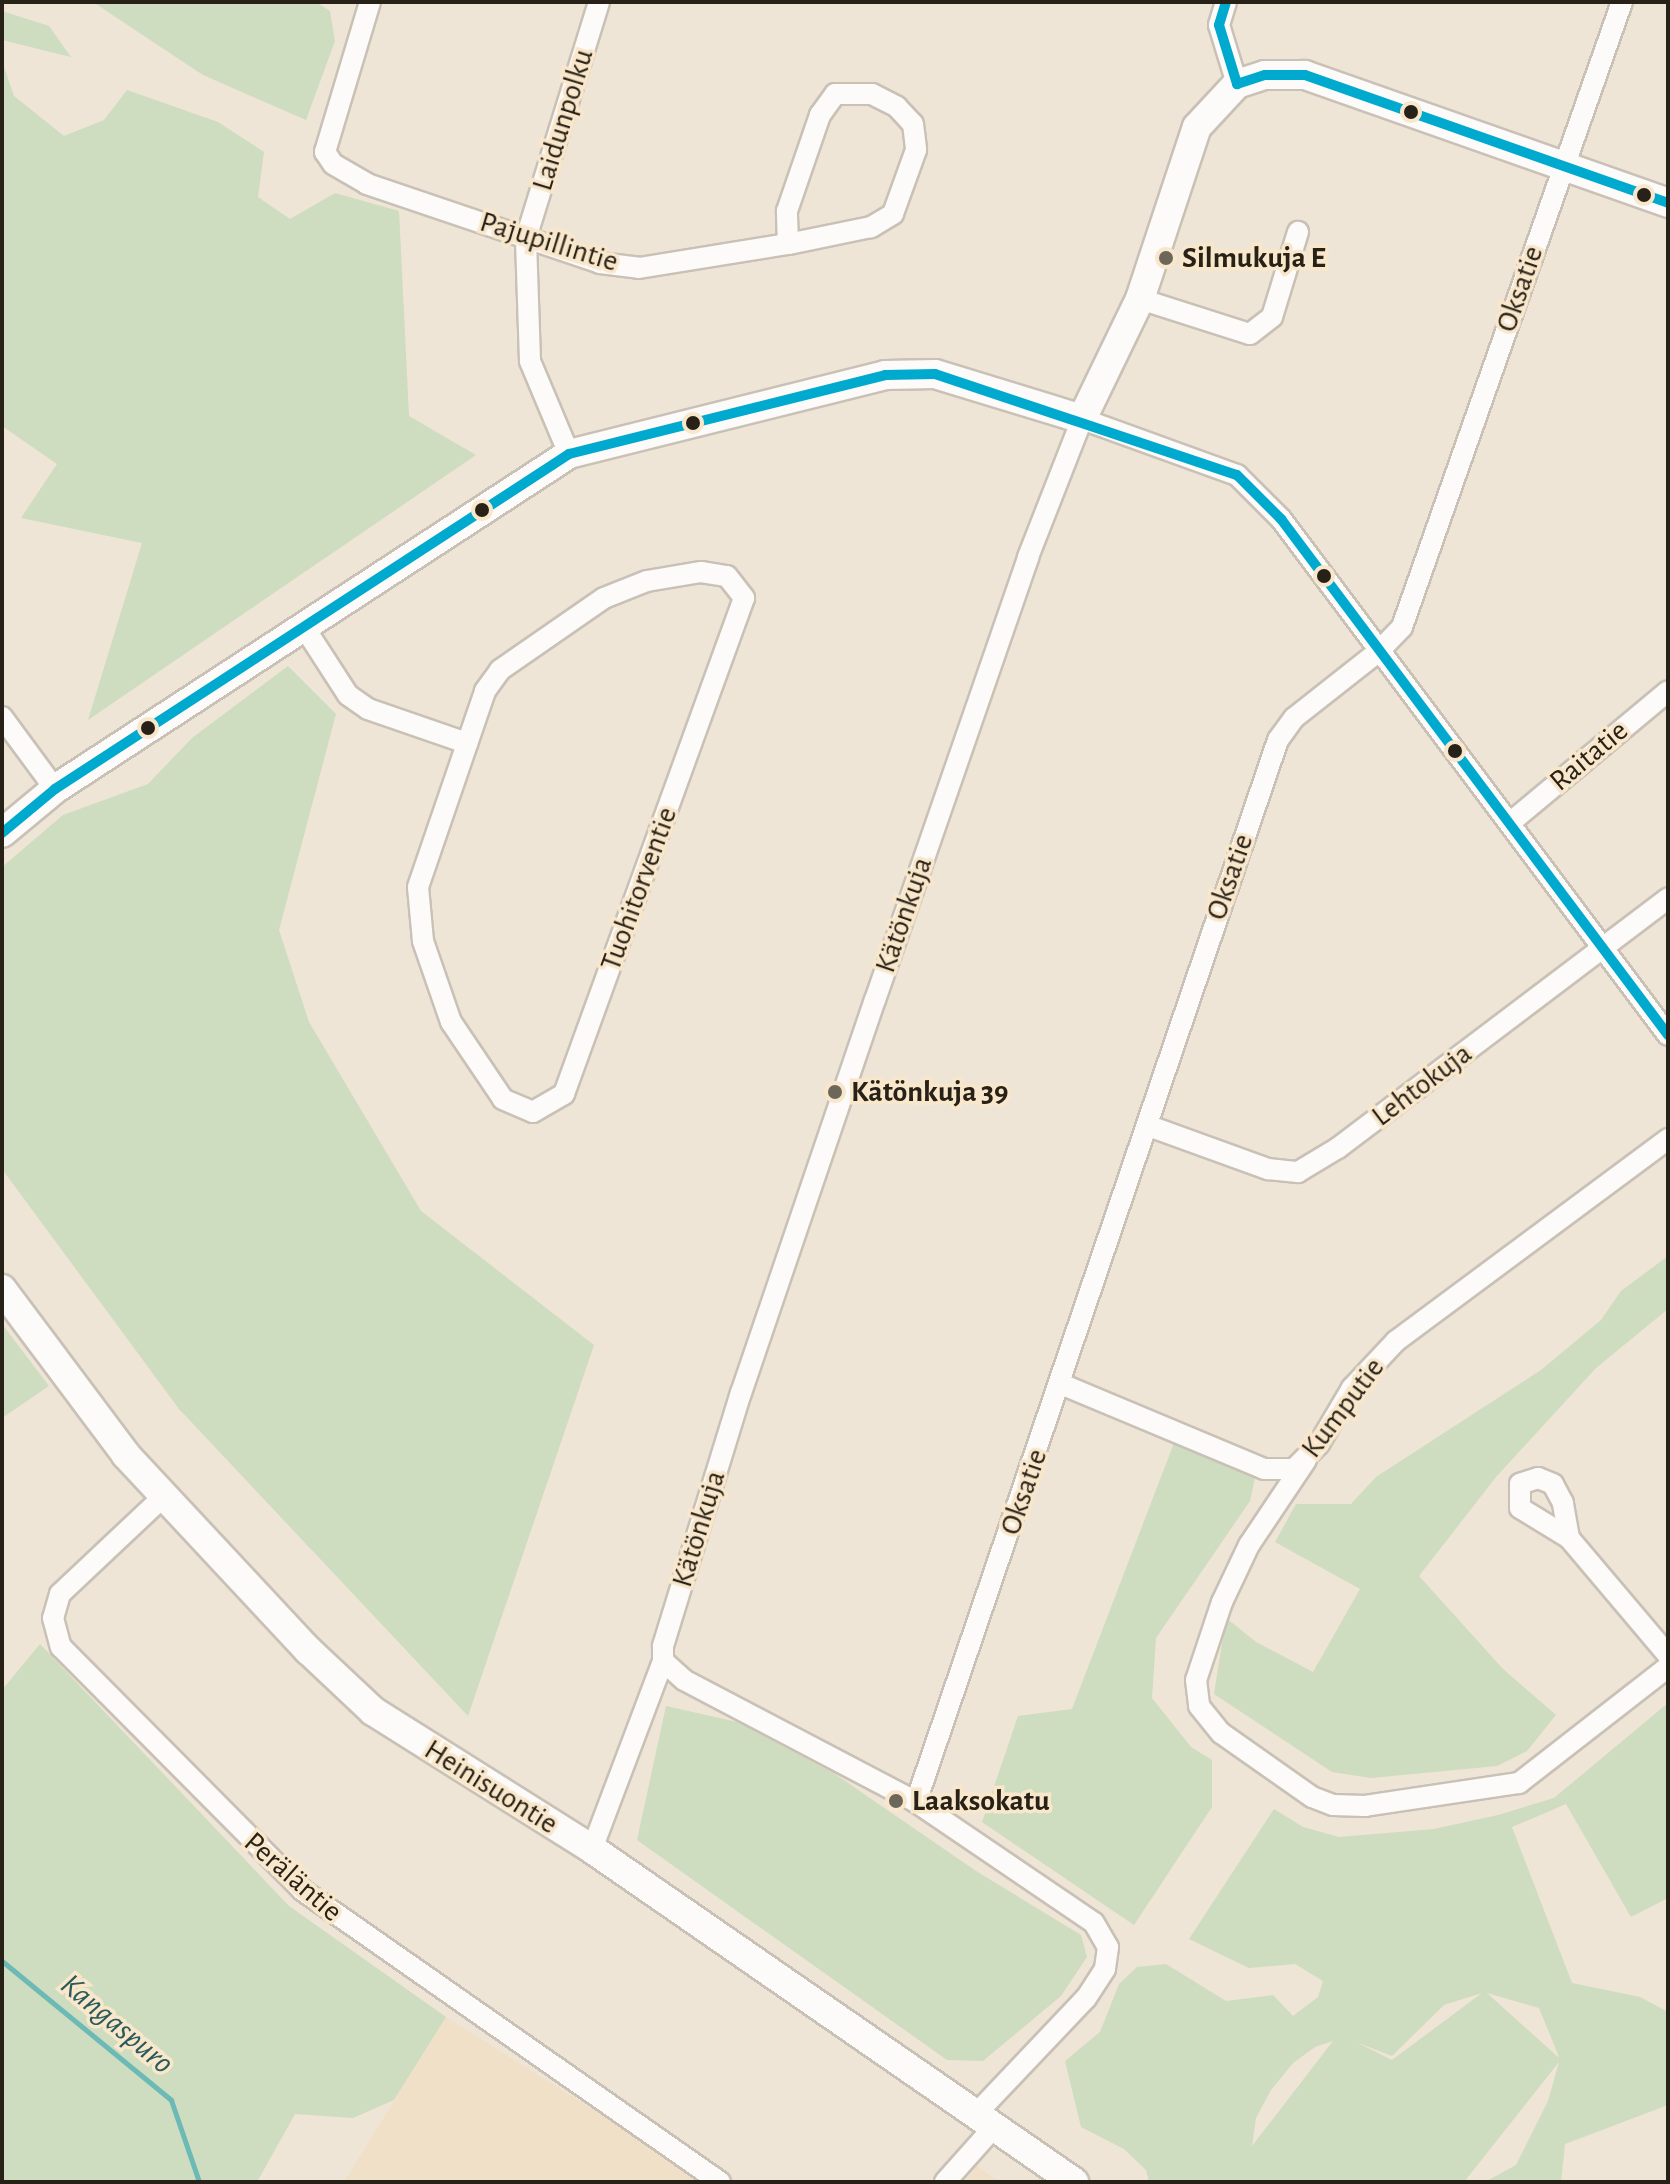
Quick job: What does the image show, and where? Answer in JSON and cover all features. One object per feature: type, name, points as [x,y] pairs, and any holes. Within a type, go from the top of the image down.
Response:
[{"type":"street","name":"Pajupillintie","points":[[370,2],[325,152],[347,175],[367,184],[600,263],[639,268],[788,244],[871,227],[893,214],[916,150],[913,124],[897,107],[872,94],[835,94],[820,115],[787,211],[788,244]]},
{"type":"street","name":"Laidunpolku","points":[[569,454],[530,361],[526,238],[599,2]]},
{"type":"street","points":[[1226,2],[1219,25],[1237,84],[1265,75],[1305,75],[1668,203]]},
{"type":"street","name":"Oksatie","points":[[916,1802],[1149,1126],[1278,740],[1294,718],[1379,651],[1402,627],[1622,2]]},
{"type":"street","name":"Kätönkuja","points":[[592,1849],[663,1661],[663,1646],[741,1393],[1023,572],[1082,419],[1140,299],[1197,127],[1237,84]]},
{"type":"street","points":[[1140,299],[1232,331],[1258,331],[1272,317],[1298,232]]},
{"type":"street","points":[[2,833],[55,789],[569,454],[885,375],[935,374],[1082,419],[1237,475],[1281,519],[1668,1035]]},
{"type":"street","name":"Tuohitorventie","points":[[701,572],[727,576],[744,598],[564,1094],[533,1112],[503,1099],[451,1022],[423,941],[418,887],[467,743],[485,691],[500,670],[604,598],[647,581],[701,572]]},
{"type":"street","points":[[304,627],[348,695],[368,709],[467,743]]},
{"type":"street","name":"Raitatie","points":[[1511,822],[1668,691]]},
{"type":"street","points":[[2,717],[55,789]]},
{"type":"street","name":"Lehtokuja","points":[[1149,1126],[1268,1169],[1298,1172],[1338,1148],[1668,898]]},
{"type":"street","name":"Kumputie","points":[[1061,1384],[1264,1469],[1280,1472],[1306,1460],[1352,1388],[1396,1341],[1668,1139]]},
{"type":"street","name":"Heinisuontie","points":[[2,1289],[126,1455],[308,1650],[373,1711],[592,1849],[1074,2182]]},
{"type":"street","points":[[1306,1460],[1249,1545],[1196,1680],[1199,1706],[1221,1733],[1312,1797],[1333,1805],[1365,1806],[1519,1783],[1668,1667]]},
{"type":"street","name":"Peräläntie","points":[[164,1496],[60,1594],[53,1618],[61,1647],[302,1890],[720,2182]]},
{"type":"street","points":[[1569,1538],[1668,1655]]},
{"type":"street","points":[[663,1661],[684,1680],[916,1802],[1094,1923],[1108,1947],[1105,1969],[1086,1998],[985,2120],[945,2182]]},
{"type":"shaded area","points":[[446,2017],[708,2182],[344,2182]]},
{"type":"shaded area","points":[[977,2166],[1000,2182],[965,2182]]},
{"type":"green space","points":[[93,2],[316,2],[330,11],[335,41],[306,120],[203,75]]},
{"type":"green space","points":[[2,11],[49,26],[71,57],[2,40]]},
{"type":"green space","points":[[2,61],[14,96],[64,136],[104,120],[127,90],[218,122],[264,152],[258,197],[290,219],[335,193],[399,211],[409,416],[476,455],[88,720],[142,543],[21,518],[57,464],[2,426]]},
{"type":"green space","points":[[288,666],[336,714],[279,930],[309,1022],[421,1211],[594,1345],[468,1716],[179,1409],[2,1169],[2,867],[63,815],[148,784],[192,738]]},
{"type":"green space","points":[[1668,1256],[1668,1309],[1596,1368],[1496,1477],[1419,1576],[1503,1669],[1556,1715],[1527,1751],[1497,1766],[1371,1778],[1332,1772],[1214,1694],[1226,1618],[1256,1642],[1313,1672],[1360,1589],[1275,1542],[1296,1504],[1351,1504],[1376,1477],[1541,1370],[1601,1320],[1621,1291]]},
{"type":"green space","points":[[2,1324],[49,1386],[2,1418]]},
{"type":"green space","points":[[1174,1443],[1255,1478],[1250,1501],[1156,1638],[1152,1698],[1191,1747],[1212,1760],[1212,1807],[1134,1925],[982,1822],[1018,1716],[1072,1709]]},
{"type":"green space","points":[[40,1644],[289,1906],[446,2017],[394,2100],[353,2118],[295,2114],[257,2182],[2,2182],[2,1690]]},
{"type":"green space","points":[[1668,1703],[1668,1898],[1631,1917],[1566,1804],[1512,1827],[1572,1983],[1640,1997],[1668,2012],[1668,2105],[1565,2144],[1561,2182],[1485,2182],[1516,2165],[1548,2101],[1559,2062],[1464,2182],[1149,2182],[1146,2170],[1124,2149],[1081,2127],[1065,2061],[1100,2032],[1119,1984],[1137,1967],[1166,1964],[1226,2001],[1273,1995],[1293,2016],[1318,1997],[1323,1981],[1295,1964],[1249,1968],[1189,1939],[1274,1809],[1303,1827],[1339,1837],[1434,1829],[1498,1815],[1554,1798]],"holes":[[[1482,1993],[1392,2060],[1356,2042],[1392,2056],[1444,2005]],[[1487,1993],[1539,2008],[1559,2057],[1558,2057]],[[1333,2041],[1252,2146],[1256,2118],[1271,2090],[1293,2063],[1315,2047]]]},
{"type":"green space","points":[[666,1706],[737,1722],[835,1774],[976,1871],[1081,1935],[1087,1957],[1061,1996],[983,2061],[947,2060],[637,1840]]},
{"type":"waterway","name":"Kangaspuro","points":[[2,1961],[171,2100],[199,2182]]},
{"type":"transit line","points":[[1226,2],[1219,25],[1237,84],[1265,75],[1305,75],[1668,203]]},
{"type":"transit line","points":[[2,833],[55,789],[569,454],[885,375],[935,374],[1237,475],[1281,519],[1668,1035]]},
{"type":"place","name":"Silmukuja E","points":[[1166,258]]},
{"type":"place","name":"Kätönkuja 39","points":[[835,1092]]},
{"type":"place","name":"Laaksokatu","points":[[896,1801]]}]
